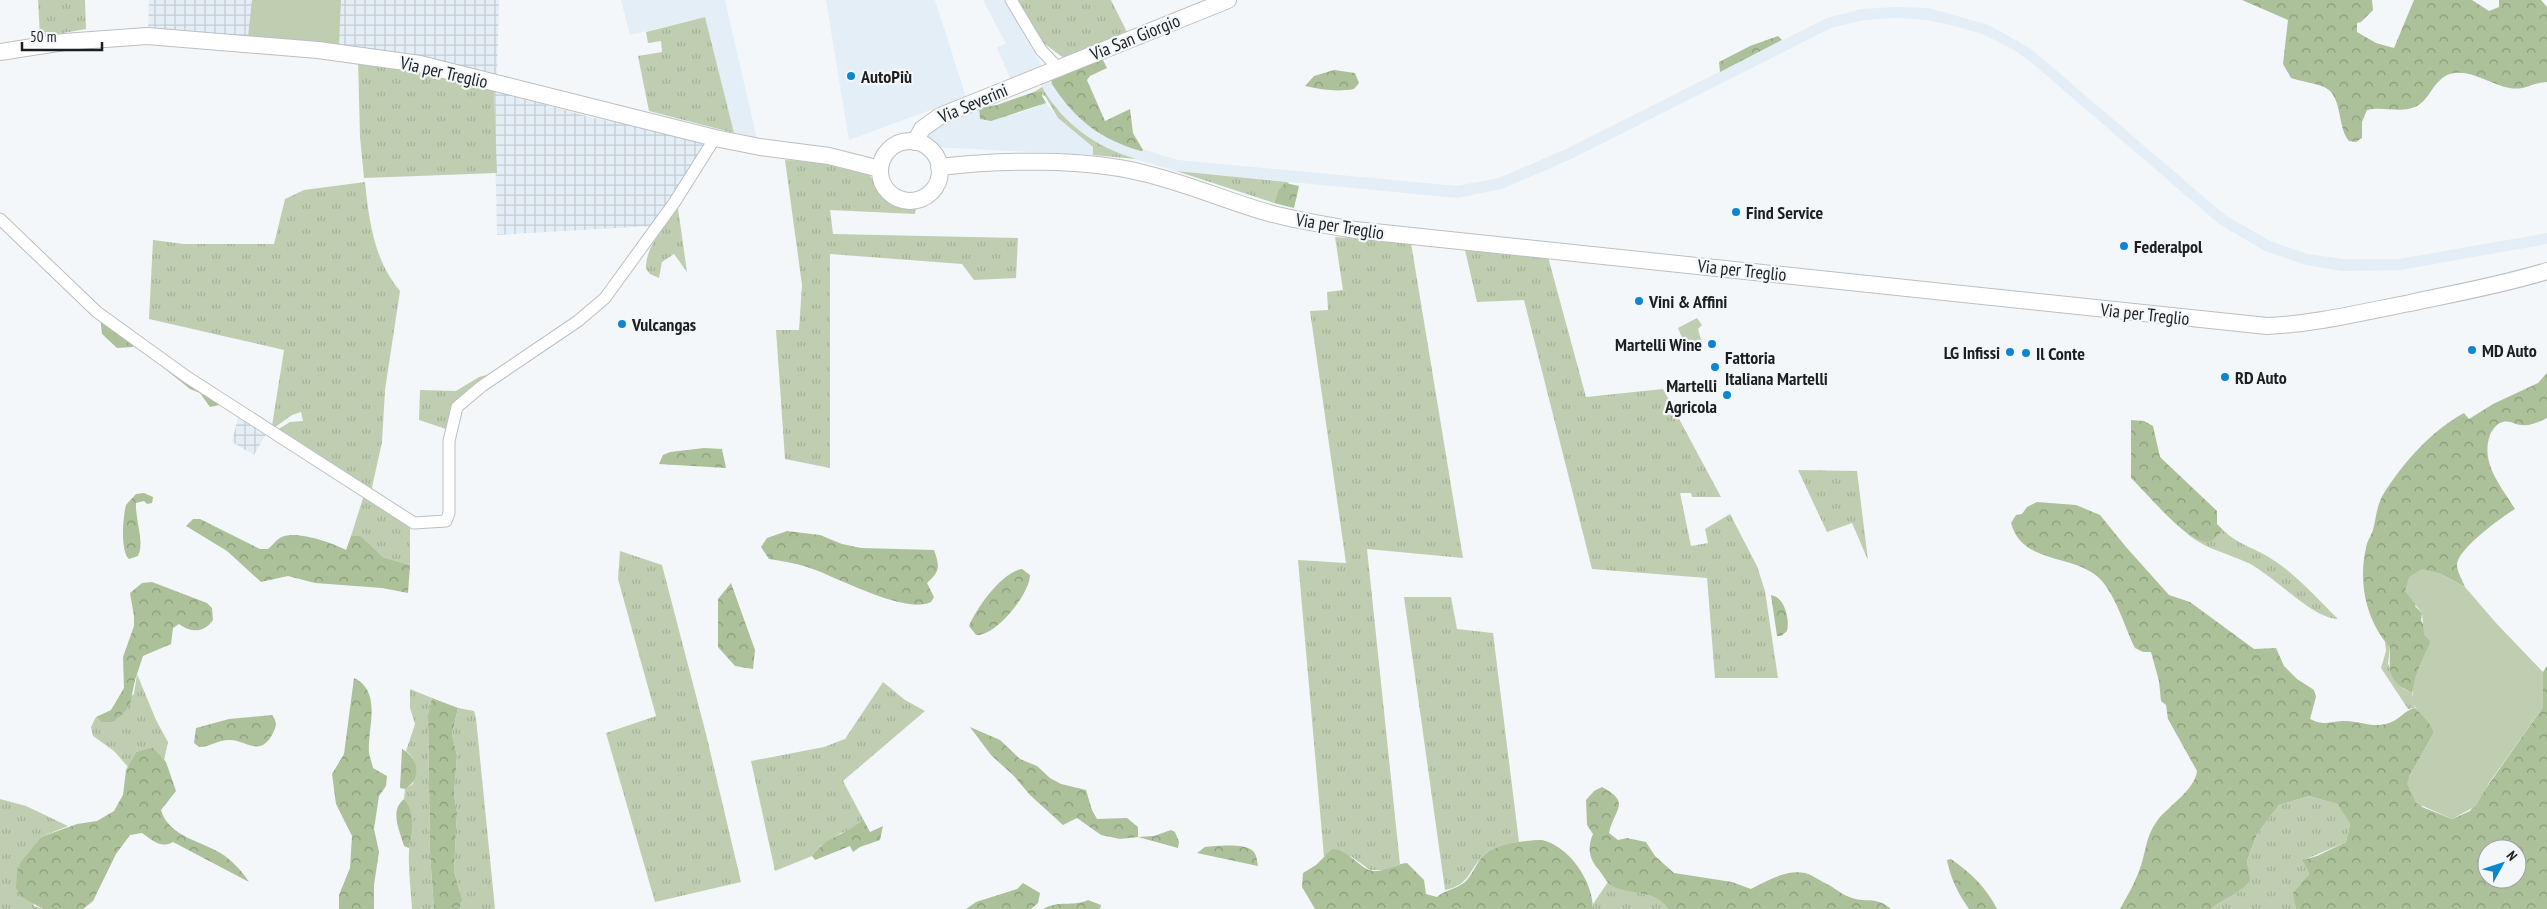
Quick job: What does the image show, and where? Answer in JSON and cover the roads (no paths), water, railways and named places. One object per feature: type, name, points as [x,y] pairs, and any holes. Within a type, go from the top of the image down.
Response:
[{"type":"main road","name":"Via San Giorgio","points":[[1041,74],[1210,3],[1228,0]]},
{"type":"main road","name":"Via per Treglio","points":[[0,52],[73,41],[148,36],[318,50],[420,64],[715,138],[760,147],[830,156],[880,169]]},
{"type":"main road","name":"Via Severini","points":[[915,142],[922,128],[929,122],[1041,74]]},
{"type":"main road","points":[[915,142],[928,148],[937,160],[939,167],[939,176],[931,192],[915,201],[897,198],[889,193],[880,178],[882,159],[889,150],[901,143],[915,142]]},
{"type":"main road","name":"Via per Treglio","points":[[939,167],[974,163],[1015,163],[1092,165],[1126,169],[1159,177],[1290,218],[1355,230],[2259,326],[2293,325],[2341,317],[2498,284],[2547,271]]},
{"type":"street","points":[[1011,0],[1041,50],[1058,68]]},
{"type":"street","points":[[0,219],[90,307],[187,377],[414,523],[446,521],[449,513],[449,441],[457,407],[482,386],[578,320],[605,298],[674,203],[715,138]]},
{"type":"place","name":"AutoPiù","points":[[851,76]]},
{"type":"place","name":"Find Service","points":[[1736,212]]},
{"type":"place","name":"Federalpol","points":[[2124,246]]},
{"type":"place","name":"Vini & Affini","points":[[1639,301]]},
{"type":"place","name":"Vulcangas","points":[[622,324]]},
{"type":"place","name":"Martelli Wine","points":[[1712,344]]},
{"type":"place","name":"MD Auto","points":[[2472,350]]},
{"type":"place","name":"LG Infissi","points":[[2010,352]]},
{"type":"place","name":"Il Conte","points":[[2026,353]]},
{"type":"place","name":"Fattoria Italiana Martelli","points":[[1715,367]]},
{"type":"place","name":"RD Auto","points":[[2225,377]]},
{"type":"place","name":"Martelli Agricola","points":[[1727,395]]}]
